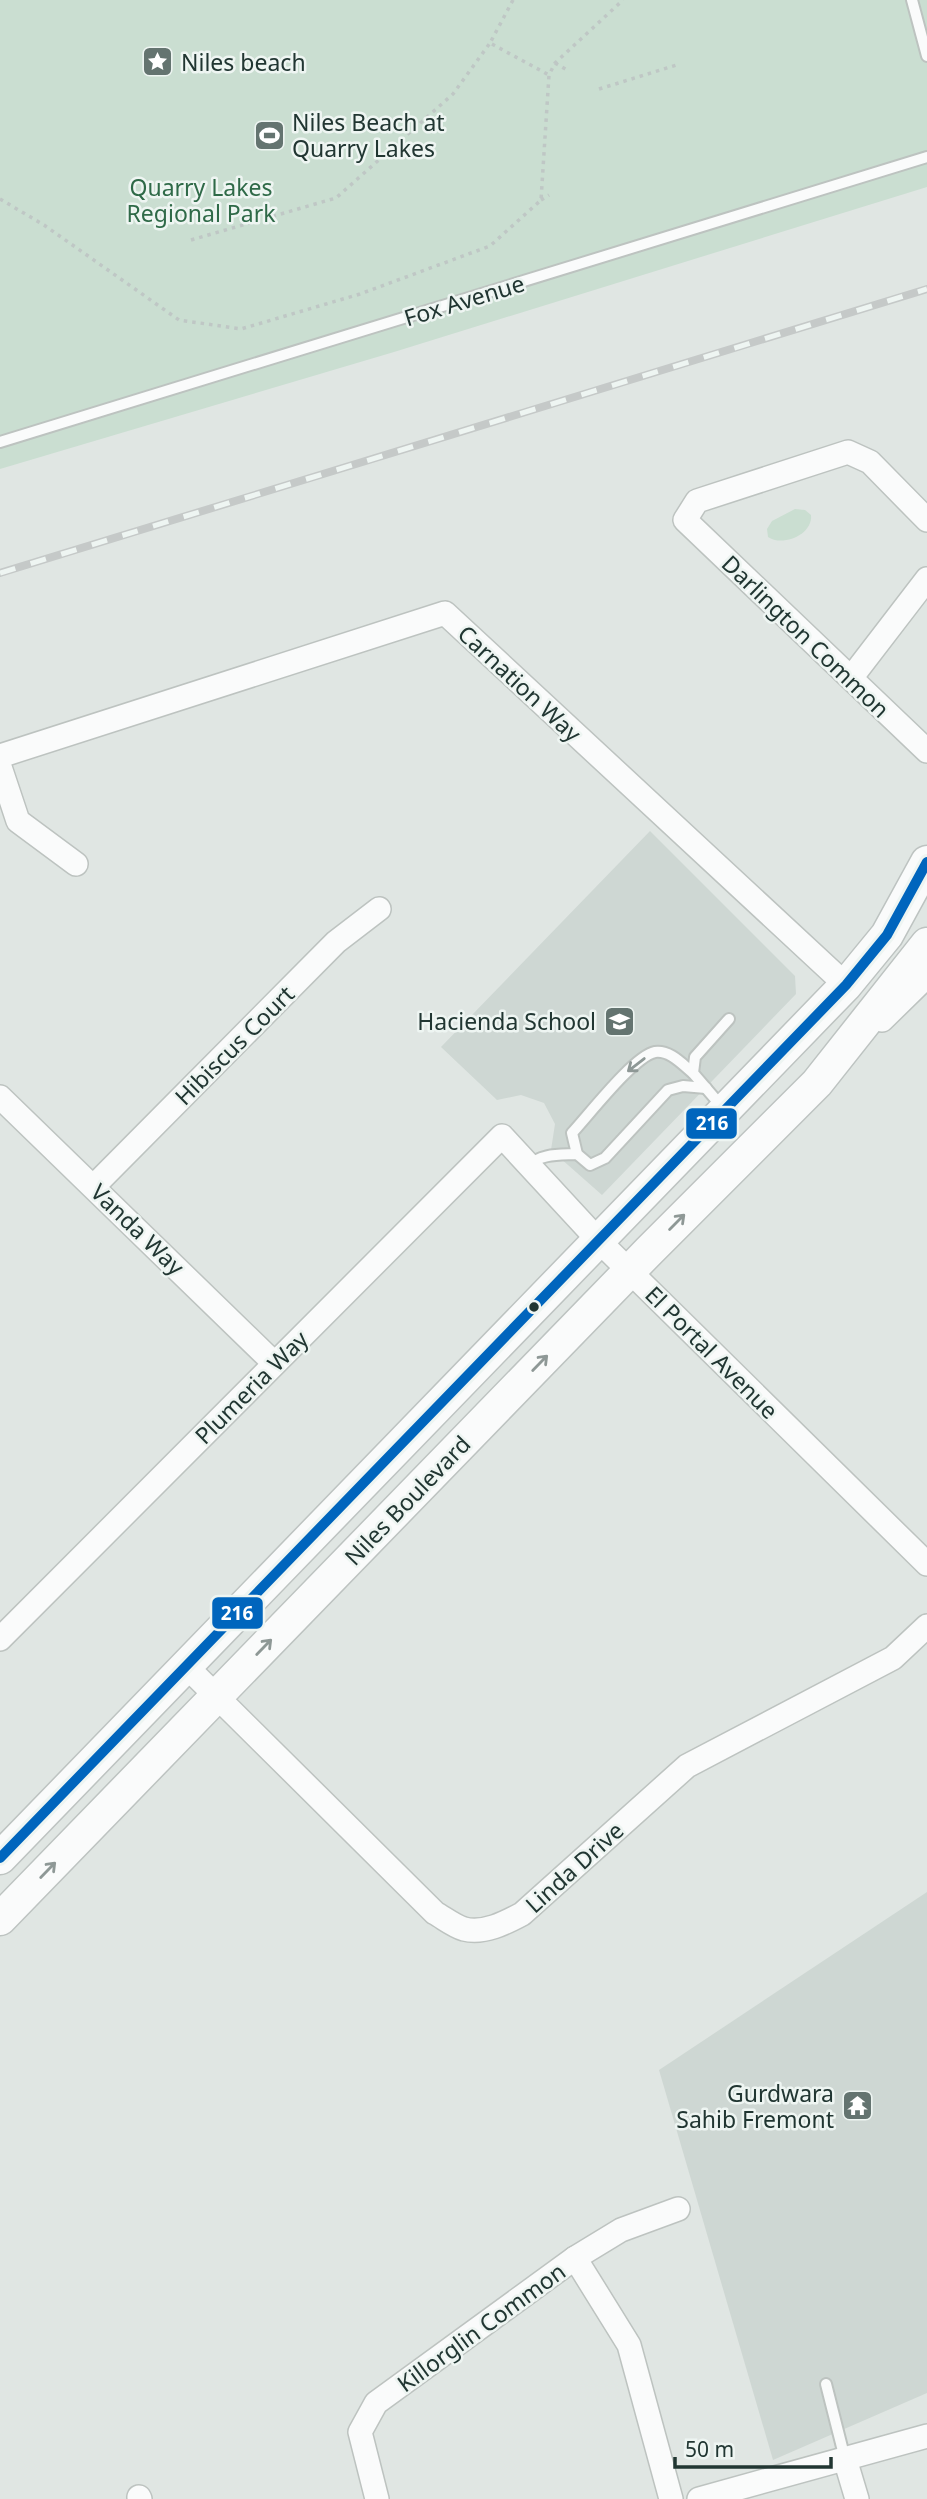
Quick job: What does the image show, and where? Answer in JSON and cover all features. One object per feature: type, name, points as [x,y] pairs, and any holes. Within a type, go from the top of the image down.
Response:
[{"type":"main road","name":"Niles Boulevard","points":[[0,1858],[599,1241],[715,1099],[845,985],[887,935],[927,862]]},
{"type":"main road","name":"Niles Boulevard","points":[[0,1919],[630,1271],[817,1083],[927,944]]},
{"type":"street","name":"Darlington Common","points":[[927,520],[870,462],[848,452],[697,501],[685,520],[927,751]]},
{"type":"street","points":[[851,678],[927,579]]},
{"type":"street","name":"Carnation Way","points":[[0,756],[445,613],[845,985]]},
{"type":"street","points":[[0,767],[18,821],[76,864]]},
{"type":"street","name":"Hibiscus Court","points":[[94,1186],[336,942],[379,909]]},
{"type":"street","name":"Niles Boulevard","points":[[817,1083],[927,976]]},
{"type":"street","name":"Vanda Way","points":[[0,1097],[274,1363]]},
{"type":"street","name":"El Portal Avenue","points":[[502,1136],[599,1241],[927,1564]]},
{"type":"street","name":"Plumeria Way","points":[[0,1639],[502,1136]]},
{"type":"street","name":"Linda Drive","points":[[186,1666],[435,1913],[464,1929],[482,1930],[522,1914],[687,1766],[893,1658],[927,1626]]},
{"type":"street","name":"Killorglin Common","points":[[377,2499],[360,2432],[376,2403],[575,2258],[621,2230],[678,2209]]},
{"type":"street","points":[[575,2258],[629,2345],[671,2499]]},
{"type":"street","points":[[699,2499],[927,2436]]},
{"type":"street","points":[[845,2459],[857,2499]]},
{"type":"lane","points":[[912,0],[927,56]]},
{"type":"lane","name":"Fox Avenue","points":[[0,442],[927,157]]},
{"type":"lane","points":[[693,1073],[695,1057],[729,1020]]},
{"type":"lane","points":[[654,1052],[670,1055],[693,1073],[715,1099],[683,1086],[668,1090],[605,1158],[590,1165],[577,1154],[572,1133],[632,1065],[654,1052]]},
{"type":"lane","points":[[529,1166],[534,1159],[577,1154]]},
{"type":"lane","points":[[826,2384],[845,2459]]},
{"type":"path","points":[[191,240],[336,198],[453,94],[490,43],[513,0]]},
{"type":"path","points":[[541,200],[549,75],[555,63],[623,0]]},
{"type":"path","points":[[490,43],[549,75]]},
{"type":"path","points":[[555,63],[567,70]]},
{"type":"path","points":[[598,89],[680,64]]},
{"type":"path","points":[[0,200],[44,225],[179,320],[241,329],[360,294],[490,246],[549,195]]},
{"type":"shaded area","name":"Hacienda School","points":[[650,831],[795,976],[796,994],[602,1195],[551,1150],[555,1124],[544,1103],[521,1095],[497,1100],[441,1047]]},
{"type":"shaded area","points":[[927,1892],[927,2393],[773,2460],[659,2070]]},
{"type":"green space","name":"Quarry Lakes Regional Park","points":[[0,0],[927,0],[927,187],[394,352],[0,469]]},
{"type":"green space","points":[[795,509],[805,510],[811,515],[807,528],[788,540],[768,537],[767,529],[772,521]]},
{"type":"railway","points":[[0,573],[927,289]]},
{"type":"transit line","name":"216","points":[[0,1858],[846,985],[887,935],[927,862]]},
{"type":"place","name":"Niles beach","points":[[158,62]]},
{"type":"place","name":"Niles Beach at Quarry Lakes","points":[[269,135]]},
{"type":"place","name":"Hacienda School","points":[[619,1021]]},
{"type":"place","name":"Gurdwara Sahib Fremont","points":[[857,2106]]}]
